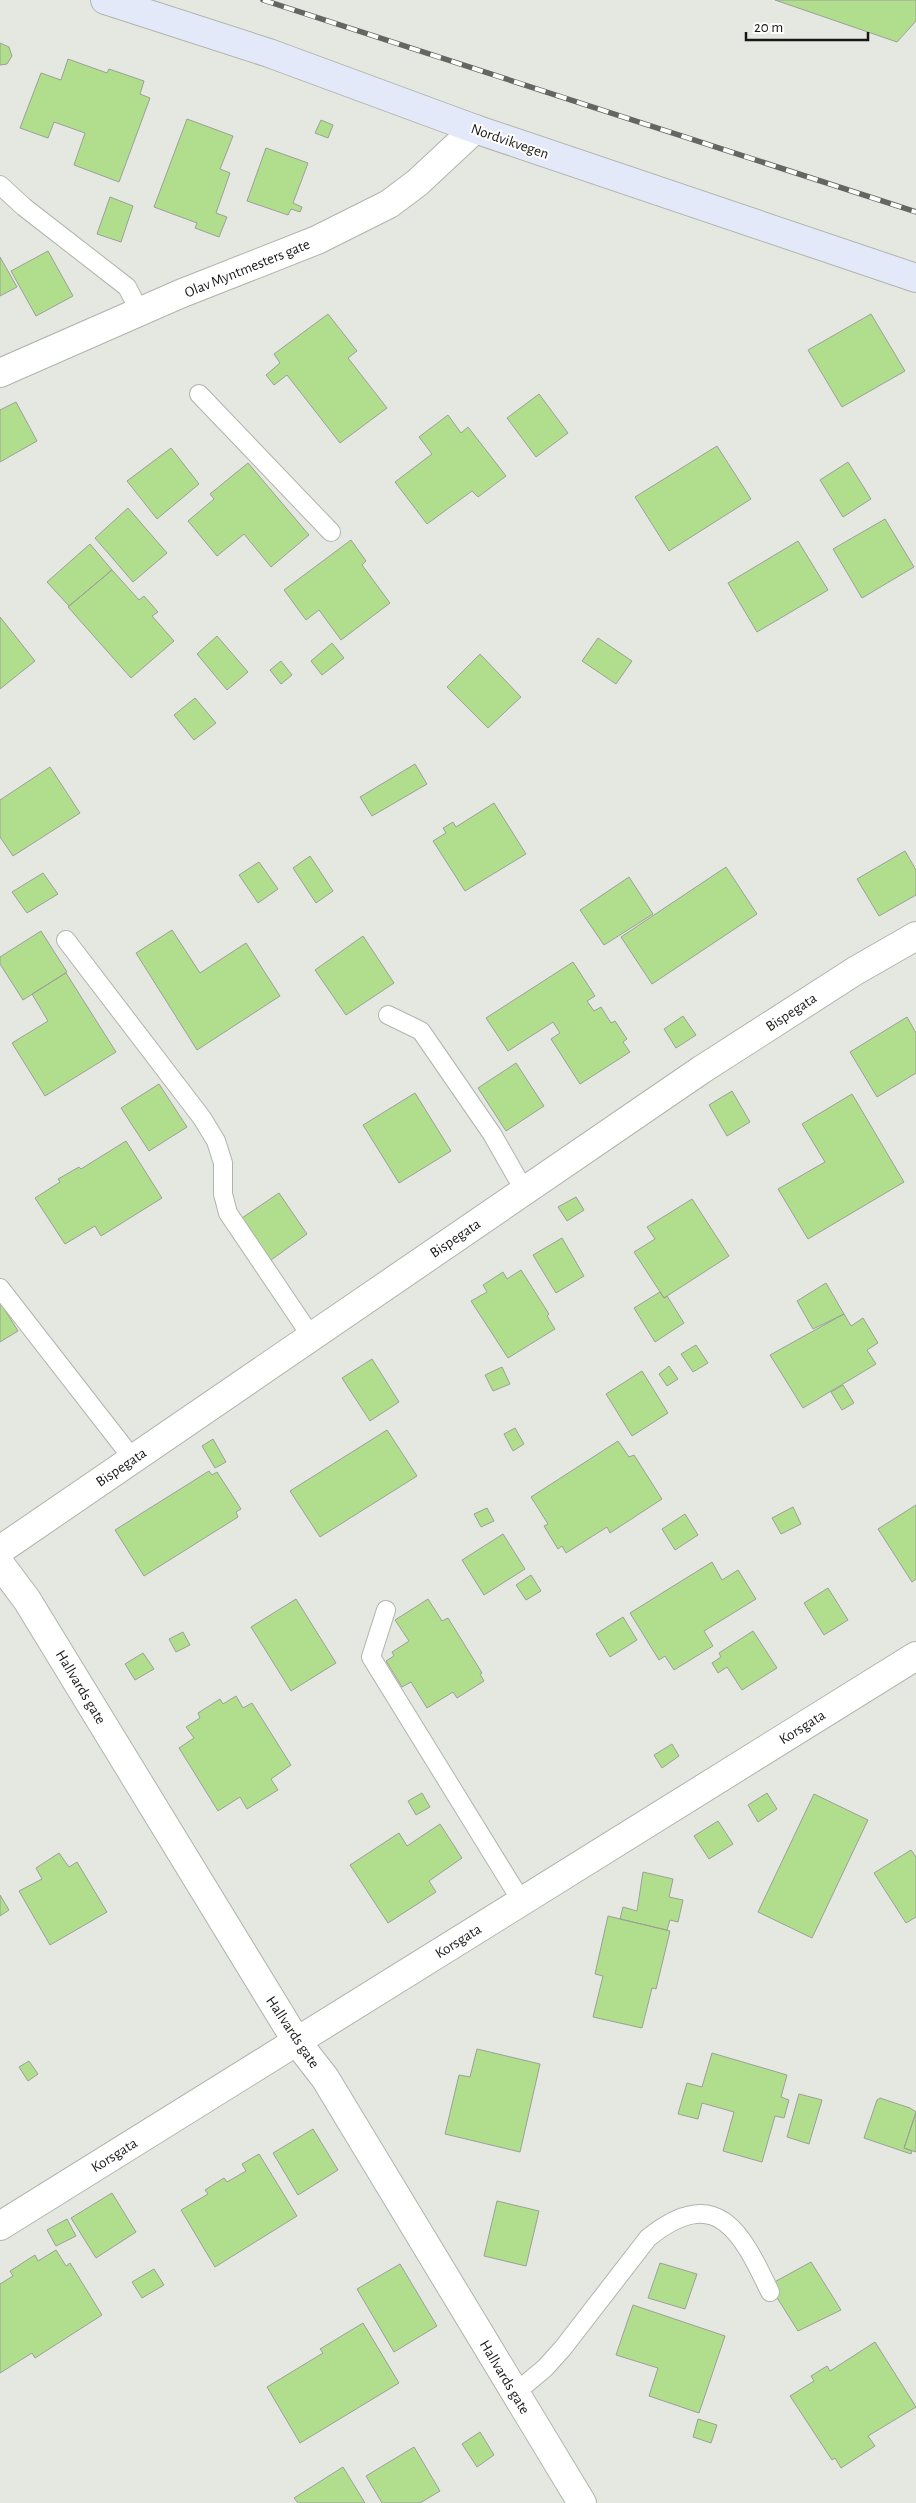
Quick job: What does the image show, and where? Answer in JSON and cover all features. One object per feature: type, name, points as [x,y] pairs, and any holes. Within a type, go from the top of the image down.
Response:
[{"type":"main road","name":"Nordvikvegen","points":[[105,0],[269,53],[475,130],[916,278]]},
{"type":"street","name":"Olav Myntmesters gate","points":[[0,373],[140,312],[317,240],[388,204],[417,183],[475,130]]},
{"type":"street","name":"Bispegata","points":[[0,1550],[709,1064],[855,971],[916,936]]},
{"type":"street","name":"Hallvards gate","points":[[0,1564],[27,1600],[298,2042],[325,2078],[582,2503]]},
{"type":"street","name":"Korsgata","points":[[0,2226],[916,1656]]},
{"type":"lane","points":[[0,185],[24,207],[127,287],[140,312]]},
{"type":"lane","points":[[199,394],[331,532]]},
{"type":"lane","points":[[66,940],[202,1118],[216,1141],[222,1163],[223,1194],[228,1213],[311,1336]]},
{"type":"lane","points":[[388,1015],[421,1031],[492,1134],[524,1190]]},
{"type":"lane","points":[[0,1288],[133,1459]]},
{"type":"lane","points":[[386,1610],[370,1657],[522,1902]]},
{"type":"lane","points":[[515,2393],[545,2368],[564,2348],[648,2238],[665,2224],[698,2212],[724,2220],[748,2246],[770,2292]]},
{"type":"building","points":[[775,0],[916,0],[916,21],[897,42]]},
{"type":"building","points":[[0,43],[9,47],[12,56],[7,64],[0,65]]},
{"type":"building","points":[[68,59],[107,73],[109,69],[144,81],[140,94],[150,98],[119,182],[74,165],[85,133],[54,122],[48,138],[20,128],[41,73],[61,80]]},
{"type":"building","points":[[187,119],[233,136],[220,169],[230,173],[216,213],[227,217],[219,237],[195,228],[197,223],[154,207]]},
{"type":"building","points":[[321,120],[333,125],[328,138],[315,133]]},
{"type":"building","points":[[266,148],[308,163],[293,203],[302,207],[300,212],[291,209],[288,215],[247,201]]},
{"type":"building","points":[[110,197],[133,206],[121,242],[97,234]]},
{"type":"building","points":[[48,251],[73,296],[36,316],[11,271]]},
{"type":"building","points":[[0,257],[17,287],[0,296]]},
{"type":"building","points":[[328,314],[357,351],[348,358],[387,408],[340,443],[287,375],[274,385],[266,375],[280,363],[274,354]]},
{"type":"building","points":[[871,314],[905,371],[842,407],[808,350]]},
{"type":"building","points":[[539,394],[568,433],[536,457],[507,418]]},
{"type":"building","points":[[16,402],[37,441],[0,462],[0,410]]},
{"type":"building","points":[[448,415],[461,433],[468,427],[506,476],[478,497],[472,491],[427,524],[395,482],[432,454],[419,437]]},
{"type":"building","points":[[717,446],[751,499],[669,551],[635,497]]},
{"type":"building","points":[[171,448],[199,484],[157,519],[127,481]]},
{"type":"building","points":[[848,462],[871,499],[843,517],[820,480]]},
{"type":"building","points":[[248,463],[309,535],[271,567],[244,534],[217,556],[188,521],[214,499],[210,494]]},
{"type":"building","points":[[128,508],[167,553],[133,582],[95,538]]},
{"type":"building","points":[[885,519],[914,567],[862,598],[833,549]]},
{"type":"building","points":[[351,540],[366,561],[362,565],[390,603],[341,640],[319,610],[306,620],[284,590]]},
{"type":"building","points":[[798,541],[828,590],[757,632],[728,583]]},
{"type":"building","points":[[90,544],[112,570],[69,606],[47,582]]},
{"type":"building","points":[[112,570],[139,600],[144,596],[158,612],[152,616],[174,641],[131,678],[68,607]]},
{"type":"building","points":[[0,617],[35,661],[0,689]]},
{"type":"building","points":[[217,636],[248,672],[227,690],[197,654]]},
{"type":"building","points":[[598,638],[632,661],[616,684],[582,661]]},
{"type":"building","points":[[332,643],[344,658],[322,675],[311,661]]},
{"type":"building","points":[[480,654],[521,697],[488,728],[447,687]]},
{"type":"building","points":[[281,661],[292,675],[281,684],[270,670]]},
{"type":"building","points":[[195,698],[216,723],[194,740],[174,715]]},
{"type":"building","points":[[415,764],[427,784],[372,816],[360,797]]},
{"type":"building","points":[[50,767],[80,813],[13,856],[0,837],[0,800]]},
{"type":"building","points":[[494,803],[526,854],[465,891],[433,841],[446,833],[443,828],[453,822],[456,827]]},
{"type":"building","points":[[905,851],[916,870],[916,895],[879,916],[857,879]]},
{"type":"building","points":[[310,856],[333,891],[316,903],[293,868]]},
{"type":"building","points":[[259,862],[278,889],[258,903],[239,875]]},
{"type":"building","points":[[726,867],[757,914],[652,984],[621,937]]},
{"type":"building","points":[[43,873],[58,894],[27,913],[12,892]]},
{"type":"building","points":[[629,877],[653,914],[604,945],[580,910]]},
{"type":"building","points":[[172,930],[200,973],[246,943],[280,996],[197,1050],[136,953]]},
{"type":"building","points":[[41,931],[67,972],[23,1000],[0,964],[0,957]]},
{"type":"building","points":[[363,936],[394,983],[346,1015],[315,970]]},
{"type":"building","points":[[573,962],[595,996],[587,1001],[594,1011],[601,1007],[611,1023],[615,1021],[627,1039],[623,1042],[630,1052],[580,1084],[551,1039],[560,1033],[553,1022],[508,1051],[486,1018]]},
{"type":"building","points":[[66,973],[116,1052],[45,1096],[12,1043],[48,1021],[32,994]]},
{"type":"building","points":[[683,1016],[696,1035],[676,1048],[664,1029]]},
{"type":"building","points":[[907,1017],[916,1033],[916,1073],[877,1097],[850,1052]]},
{"type":"building","points":[[516,1063],[544,1106],[506,1131],[478,1088]]},
{"type":"building","points":[[159,1084],[187,1127],[149,1151],[121,1108]]},
{"type":"building","points":[[732,1091],[750,1122],[727,1136],[709,1105]]},
{"type":"building","points":[[415,1093],[451,1151],[399,1183],[363,1125]]},
{"type":"building","points":[[852,1094],[904,1182],[808,1239],[778,1189],[825,1162],[802,1124]]},
{"type":"building","points":[[126,1141],[162,1198],[101,1236],[95,1226],[65,1244],[35,1198],[60,1182],[58,1179],[79,1167],[81,1169]]},
{"type":"building","points":[[279,1193],[307,1234],[271,1260],[242,1218]]},
{"type":"building","points":[[576,1197],[584,1210],[567,1221],[558,1207]]},
{"type":"building","points":[[692,1199],[729,1256],[664,1298],[634,1252],[655,1239],[647,1227]]},
{"type":"building","points":[[562,1238],[584,1276],[556,1293],[533,1255]]},
{"type":"building","points":[[521,1270],[549,1314],[547,1316],[555,1329],[508,1358],[471,1301],[487,1292],[483,1285],[503,1272],[507,1279]]},
{"type":"building","points":[[826,1283],[844,1314],[813,1329],[797,1301]]},
{"type":"building","points":[[660,1292],[664,1298],[667,1296],[684,1323],[655,1342],[634,1308]]},
{"type":"building","points":[[0,1302],[18,1331],[0,1342]]},
{"type":"building","points":[[844,1314],[851,1326],[863,1318],[878,1343],[867,1350],[876,1364],[803,1408],[770,1355]]},
{"type":"building","points":[[696,1345],[708,1363],[693,1372],[681,1354]]},
{"type":"building","points":[[372,1359],[399,1402],[370,1421],[342,1378]]},
{"type":"building","points":[[669,1366],[678,1379],[667,1386],[659,1374]]},
{"type":"building","points":[[502,1367],[510,1384],[493,1391],[485,1375]]},
{"type":"building","points":[[642,1371],[668,1413],[632,1436],[606,1394]]},
{"type":"building","points":[[843,1385],[854,1403],[842,1410],[831,1392]]},
{"type":"building","points":[[515,1428],[524,1444],[513,1451],[504,1434]]},
{"type":"building","points":[[387,1430],[417,1476],[320,1537],[290,1491]]},
{"type":"building","points":[[213,1439],[226,1462],[215,1468],[202,1446]]},
{"type":"building","points":[[618,1441],[629,1457],[634,1455],[662,1499],[610,1533],[607,1527],[566,1553],[562,1546],[558,1549],[544,1526],[548,1524],[531,1497]]},
{"type":"building","points":[[209,1471],[212,1475],[217,1472],[241,1509],[236,1512],[238,1517],[144,1576],[115,1530]]},
{"type":"building","points":[[916,1505],[916,1579],[912,1582],[878,1529]]},
{"type":"building","points":[[793,1507],[801,1524],[781,1534],[772,1518]]},
{"type":"building","points":[[487,1508],[494,1521],[481,1527],[474,1514]]},
{"type":"building","points":[[685,1514],[698,1535],[675,1550],[662,1529]]},
{"type":"building","points":[[503,1534],[525,1569],[484,1595],[462,1560]]},
{"type":"building","points":[[712,1562],[722,1580],[738,1570],[756,1599],[704,1631],[713,1646],[674,1670],[665,1656],[659,1660],[630,1613]]},
{"type":"building","points":[[531,1575],[541,1591],[526,1600],[516,1585]]},
{"type":"building","points":[[828,1588],[848,1620],[824,1635],[804,1603]]},
{"type":"building","points":[[296,1599],[336,1663],[291,1691],[251,1627]]},
{"type":"building","points":[[428,1599],[442,1621],[448,1618],[482,1673],[480,1674],[484,1681],[457,1698],[453,1692],[427,1708],[411,1682],[402,1687],[386,1661],[394,1656],[392,1652],[409,1641],[395,1620]]},
{"type":"building","points":[[623,1617],[637,1640],[610,1657],[596,1634]]},
{"type":"building","points":[[753,1631],[777,1668],[742,1690],[727,1667],[718,1673],[712,1663],[721,1657],[719,1653]]},
{"type":"building","points":[[183,1632],[190,1645],[176,1652],[169,1639]]},
{"type":"building","points":[[143,1653],[154,1669],[135,1680],[125,1664]]},
{"type":"building","points":[[236,1696],[243,1708],[252,1703],[291,1765],[271,1779],[278,1790],[247,1809],[240,1797],[218,1811],[179,1748],[194,1738],[186,1727],[200,1718],[198,1713],[220,1699],[223,1704]]},
{"type":"building","points":[[672,1744],[679,1756],[662,1768],[654,1755]]},
{"type":"building","points":[[422,1793],[430,1807],[416,1815],[408,1801]]},
{"type":"building","points":[[767,1793],[777,1809],[758,1822],[748,1805]]},
{"type":"building","points":[[814,1794],[868,1820],[812,1938],[758,1912]]},
{"type":"building","points":[[718,1821],[733,1844],[709,1859],[694,1836]]},
{"type":"building","points":[[440,1824],[462,1858],[429,1881],[436,1892],[388,1923],[350,1865],[399,1833],[407,1846]]},
{"type":"building","points":[[911,1850],[916,1857],[916,1917],[906,1923],[874,1873]]},
{"type":"building","points":[[59,1853],[69,1867],[77,1862],[107,1912],[50,1945],[19,1891],[42,1879],[36,1868]]},
{"type":"building","points":[[643,1872],[673,1879],[669,1897],[683,1900],[678,1922],[670,1920],[667,1930],[620,1919],[623,1907],[637,1911]]},
{"type":"building","points":[[0,1895],[9,1910],[0,1916]]},
{"type":"building","points":[[608,1916],[670,1931],[656,1989],[652,1988],[642,2028],[593,2017],[603,1976],[595,1974]]},
{"type":"building","points":[[477,2049],[540,2064],[520,2152],[445,2134],[459,2075],[470,2077]]},
{"type":"building","points":[[712,2053],[787,2075],[781,2097],[789,2100],[784,2118],[775,2116],[762,2162],[723,2151],[734,2112],[702,2103],[698,2119],[678,2114],[687,2083],[702,2087]]},
{"type":"building","points":[[29,2061],[38,2074],[28,2081],[19,2067]]},
{"type":"building","points":[[799,2094],[822,2100],[809,2144],[787,2137]]},
{"type":"building","points":[[880,2098],[910,2108],[916,2112],[904,2148],[912,2151],[911,2154],[864,2138],[877,2100]]},
{"type":"building","points":[[916,2113],[916,2152],[904,2148]]},
{"type":"building","points":[[313,2129],[338,2170],[298,2195],[273,2153]]},
{"type":"building","points":[[259,2154],[297,2216],[215,2267],[181,2210],[208,2194],[205,2190],[224,2178],[227,2182],[246,2171],[242,2164]]},
{"type":"building","points":[[112,2193],[136,2232],[96,2258],[71,2218]]},
{"type":"building","points":[[497,2201],[539,2211],[526,2266],[484,2256]]},
{"type":"building","points":[[67,2219],[76,2236],[56,2246],[47,2230]]},
{"type":"building","points":[[56,2250],[66,2266],[70,2263],[102,2315],[35,2358],[32,2353],[0,2373],[0,2284],[13,2276],[10,2271],[35,2255],[38,2261]]},
{"type":"building","points":[[811,2262],[841,2310],[798,2331],[769,2285]]},
{"type":"building","points":[[660,2263],[697,2274],[685,2309],[648,2298]]},
{"type":"building","points":[[400,2264],[437,2326],[394,2352],[357,2289]]},
{"type":"building","points":[[154,2269],[164,2285],[142,2298],[132,2282]]},
{"type":"building","points":[[633,2305],[725,2336],[699,2413],[649,2396],[658,2368],[616,2355]]},
{"type":"building","points":[[363,2323],[399,2383],[300,2443],[267,2387],[323,2353],[320,2349]]},
{"type":"building","points":[[875,2342],[916,2407],[868,2436],[875,2446],[841,2468],[835,2458],[832,2460],[790,2396],[814,2381],[811,2376],[827,2366],[830,2371]]},
{"type":"building","points":[[698,2419],[717,2425],[711,2443],[693,2437]]},
{"type":"building","points":[[480,2432],[494,2455],[477,2467],[462,2444]]},
{"type":"building","points":[[414,2447],[440,2491],[420,2503],[382,2503],[366,2476]]},
{"type":"building","points":[[343,2467],[365,2503],[298,2503],[294,2498]]},
{"type":"railway","points":[[263,0],[916,212]]}]
